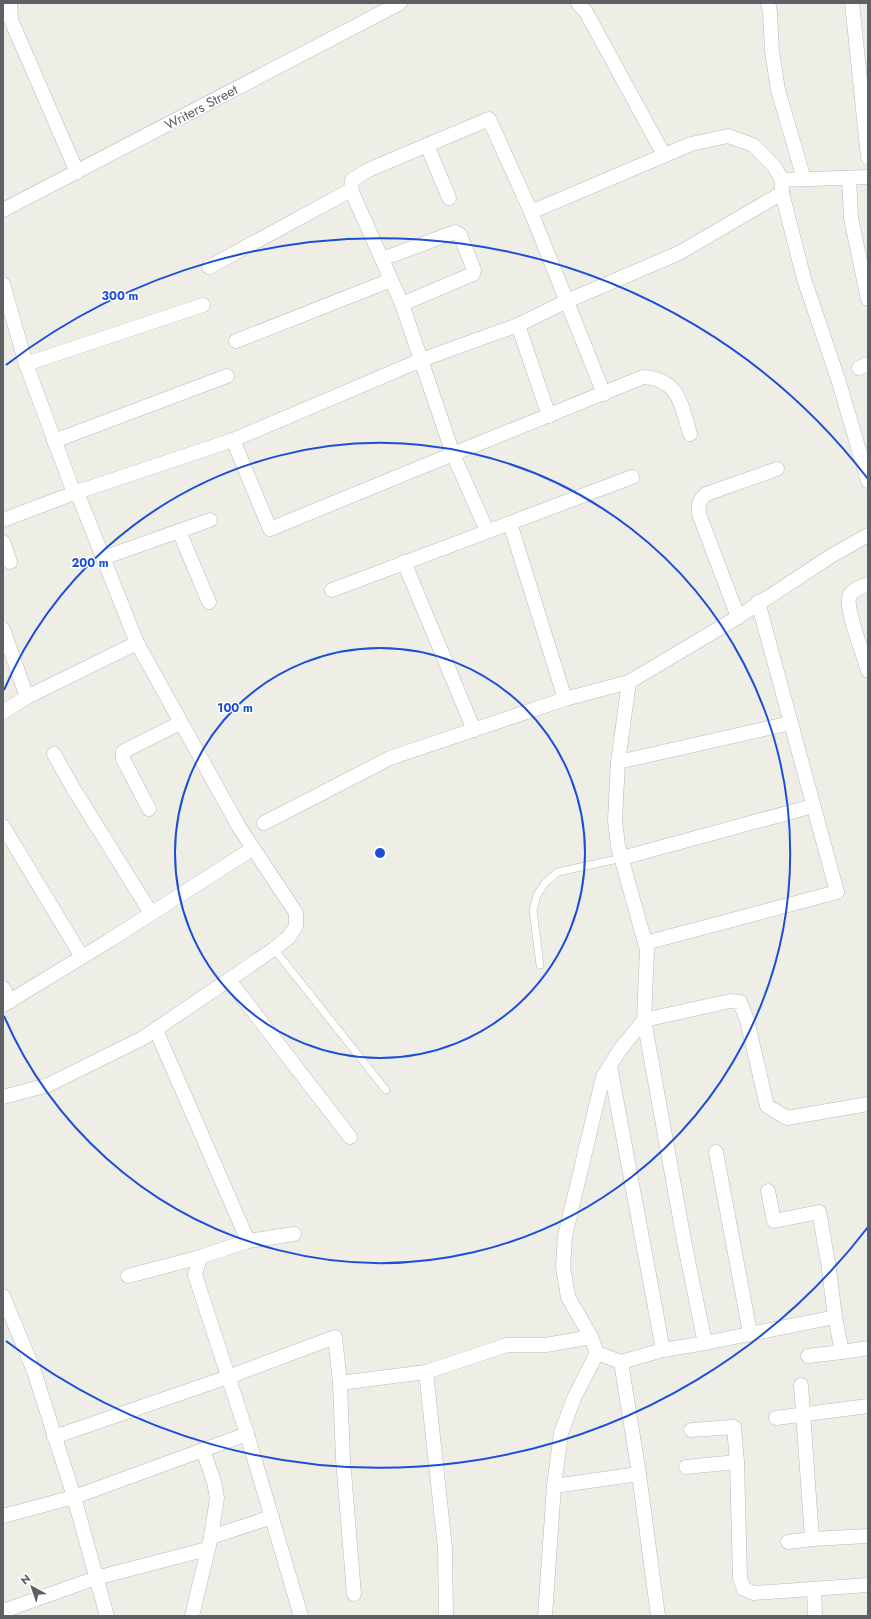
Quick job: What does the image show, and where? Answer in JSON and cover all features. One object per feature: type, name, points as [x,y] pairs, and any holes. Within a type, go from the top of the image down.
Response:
[{"type":"street","points":[[10,3],[11,20],[77,172]]},
{"type":"street","name":"Writers Street","points":[[3,210],[400,3]]},
{"type":"street","points":[[578,3],[586,12],[664,154]]},
{"type":"street","points":[[768,3],[770,12],[772,51],[778,90],[804,179]]},
{"type":"street","points":[[852,3],[868,157]]},
{"type":"street","points":[[487,531],[453,454],[402,304],[351,190],[352,180],[368,170],[489,119],[531,212],[604,394]]},
{"type":"street","points":[[531,212],[664,154],[691,144],[728,136],[753,145],[774,166],[782,186],[804,279],[838,382],[868,481]]},
{"type":"street","points":[[427,145],[449,198]]},
{"type":"street","points":[[3,520],[76,493],[233,440],[421,360],[518,325],[567,301],[679,253],[782,186],[804,179],[868,177]]},
{"type":"street","points":[[849,178],[851,218],[868,299]]},
{"type":"street","points":[[209,267],[351,190]]},
{"type":"street","points":[[382,259],[452,232],[460,235],[474,270],[473,274],[402,304]]},
{"type":"street","points":[[236,341],[391,280]]},
{"type":"street","points":[[3,284],[6,306],[54,441],[103,558],[136,643],[252,849],[296,913],[296,926],[289,937],[274,949],[156,1030],[48,1085],[3,1097]]},
{"type":"street","points":[[26,364],[203,305]]},
{"type":"street","points":[[518,325],[549,416]]},
{"type":"street","points":[[54,441],[227,376]]},
{"type":"street","points":[[233,440],[270,529],[643,377],[657,378],[669,384],[675,391],[690,434]]},
{"type":"street","points":[[738,616],[699,514],[698,506],[700,499],[706,494],[777,469]]},
{"type":"street","points":[[332,590],[632,477]]},
{"type":"street","points":[[103,558],[210,520]]},
{"type":"street","points":[[510,523],[565,699]]},
{"type":"street","points":[[178,531],[209,602]]},
{"type":"street","points":[[264,823],[390,758],[565,699],[629,682],[868,535]]},
{"type":"street","points":[[3,542],[10,562]]},
{"type":"street","points":[[404,562],[474,730]]},
{"type":"street","points":[[868,584],[859,587],[849,598],[850,609],[868,670]]},
{"type":"street","points":[[645,943],[837,892],[758,602]]},
{"type":"street","points":[[3,629],[27,697]]},
{"type":"street","points":[[3,712],[27,697],[136,643]]},
{"type":"street","points":[[629,682],[618,762],[615,820],[618,846],[647,950],[644,1020],[685,1246],[705,1343]]},
{"type":"street","points":[[149,808],[123,759],[123,752],[128,748],[180,723]]},
{"type":"street","points":[[618,762],[791,723]]},
{"type":"street","points":[[54,754],[151,913]]},
{"type":"street","points":[[622,858],[813,806]]},
{"type":"street","points":[[3,826],[82,956]]},
{"type":"street","points":[[3,988],[7,1003],[252,849]]},
{"type":"street","points":[[229,980],[350,1137]]},
{"type":"street","points":[[545,1616],[554,1486],[561,1433],[574,1398],[597,1353],[591,1337],[568,1297],[563,1268],[564,1236],[603,1077],[619,1051],[644,1020],[730,1001],[740,1002],[747,1020],[767,1106],[788,1118],[868,1104]]},
{"type":"street","points":[[156,1030],[248,1241]]},
{"type":"street","points":[[610,1066],[663,1350]]},
{"type":"street","points":[[716,1152],[750,1333]]},
{"type":"street","points":[[768,1191],[774,1221],[819,1212],[828,1262],[834,1317],[842,1352]]},
{"type":"street","points":[[128,1276],[200,1257],[248,1241],[294,1234]]},
{"type":"street","points":[[200,1257],[195,1275],[247,1434],[301,1616]]},
{"type":"street","points":[[4,1303],[34,1371],[74,1497],[107,1616]]},
{"type":"street","points":[[597,1353],[620,1362],[663,1350],[834,1317]]},
{"type":"street","points":[[54,1437],[228,1377],[335,1337],[340,1383],[343,1458],[354,1594]]},
{"type":"street","points":[[340,1383],[426,1372],[507,1345],[546,1345],[591,1337]]},
{"type":"street","points":[[808,1356],[868,1348]]},
{"type":"street","points":[[620,1362],[639,1474],[658,1616]]},
{"type":"street","points":[[426,1372],[445,1548],[446,1616]]},
{"type":"street","points":[[801,1385],[812,1539]]},
{"type":"street","points":[[776,1418],[868,1406]]},
{"type":"street","points":[[691,1430],[734,1427],[737,1462],[741,1583],[744,1589],[754,1593],[868,1585]]},
{"type":"street","points":[[3,1516],[74,1497],[247,1434]]},
{"type":"street","points":[[192,1616],[209,1543],[217,1498],[214,1482],[203,1450]]},
{"type":"street","points":[[686,1467],[737,1462]]},
{"type":"street","points":[[554,1486],[639,1474]]},
{"type":"street","points":[[3,1612],[96,1578],[209,1543],[272,1517]]},
{"type":"street","points":[[788,1542],[868,1536]]},
{"type":"street","points":[[814,1589],[815,1616]]},
{"type":"lane","points":[[540,965],[533,910],[537,895],[545,883],[558,872],[622,858]]},
{"type":"lane","points":[[274,949],[386,1090]]}]
